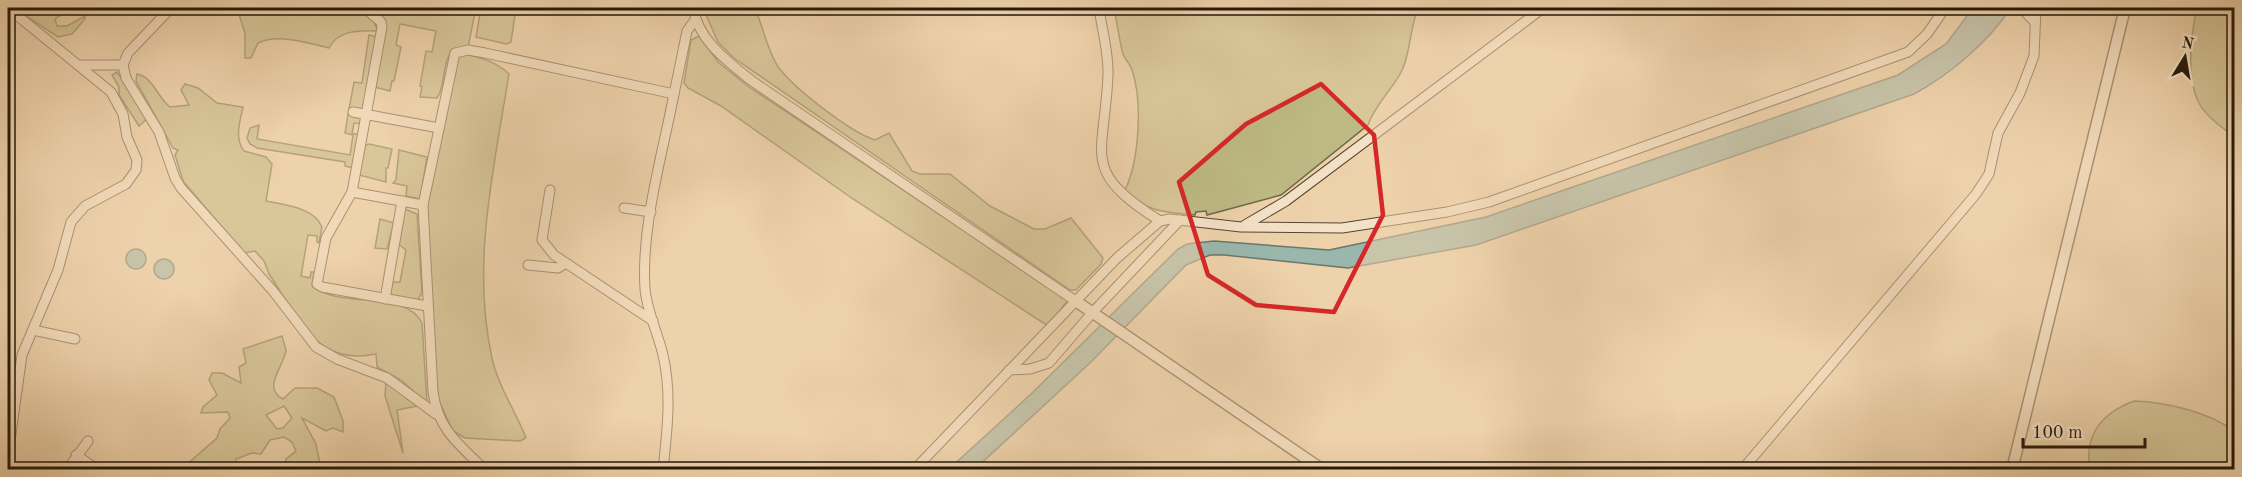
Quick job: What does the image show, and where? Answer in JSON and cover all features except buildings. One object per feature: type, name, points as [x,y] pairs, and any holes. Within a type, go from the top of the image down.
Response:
[{"type":"street","points":[[171,8],[128,53],[123,65],[126,78],[159,132],[175,178],[181,188],[273,291],[316,347],[337,359],[387,378],[436,414],[449,433],[485,470]]},
{"type":"street","points":[[365,8],[381,22],[382,27],[367,114],[352,192],[326,238],[317,284],[322,287],[427,306]]},
{"type":"street","points":[[693,8],[695,20],[721,56],[752,81],[1323,470]]},
{"type":"street","points":[[1099,8],[1108,75],[1102,162],[1113,186],[1127,200],[1160,220],[1241,227],[1342,228],[1447,212],[1490,202],[1908,52],[1927,34],[1945,8]]},
{"type":"street","points":[[1241,227],[1286,201],[1543,8]]},
{"type":"street","points":[[1742,470],[1976,194],[1989,174],[1998,133],[2020,93],[2034,56],[2037,28],[2034,21],[2021,8]]},
{"type":"street","points":[[2034,21],[2036,8]]},
{"type":"street","points":[[2012,470],[2125,8]]},
{"type":"street","points":[[8,11],[19,17],[111,92],[123,114],[127,137],[137,160],[136,170],[126,184],[85,206],[71,222],[58,270],[18,370],[8,456]]},
{"type":"street","points":[[663,470],[669,403],[663,356],[647,299],[645,270],[651,213],[674,94],[687,31],[695,20]]},
{"type":"street","points":[[436,414],[427,306],[423,205],[451,61],[455,53],[461,50],[484,53],[674,94]]},
{"type":"street","points":[[78,65],[123,65]]},
{"type":"street","points":[[352,112],[439,128]]},
{"type":"street","points":[[550,190],[542,240],[554,255],[653,321]]},
{"type":"street","points":[[352,192],[423,205]]},
{"type":"street","points":[[385,299],[402,201]]},
{"type":"street","points":[[624,208],[651,213]]},
{"type":"street","points":[[914,470],[1117,258],[1160,220]]},
{"type":"street","points":[[1009,370],[1030,369],[1049,363],[1092,313],[1180,220]]},
{"type":"street","points":[[528,265],[558,268],[566,263]]},
{"type":"street","points":[[33,330],[75,339]]},
{"type":"street","points":[[67,470],[76,454],[88,441]]},
{"type":"street","points":[[76,454],[98,470]]},
{"type":"highlighted area","points":[[1321,84],[1374,135],[1383,215],[1334,312],[1256,305],[1208,275],[1179,182],[1246,124]]},
{"type":"shaded area","points":[[14,8],[62,8],[61,15],[55,19],[57,26],[67,26],[85,16],[85,19],[72,34],[58,37]]},
{"type":"shaded area","points":[[237,8],[360,8],[374,22],[378,31],[357,31],[344,34],[329,48],[293,40],[266,40],[258,43],[251,58],[245,58],[245,33]]},
{"type":"shaded area","points":[[371,8],[476,8],[468,47],[458,48],[448,58],[441,91],[437,98],[420,97],[426,51],[432,52],[436,31],[400,24],[396,45],[401,47],[394,81],[392,81],[390,91],[375,87],[373,82],[385,20]]},
{"type":"shaded area","points":[[481,8],[516,8],[511,42],[506,44],[476,37]]},
{"type":"shaded area","points":[[703,8],[739,8],[758,16],[772,56],[787,77],[824,109],[864,135],[875,140],[889,133],[912,171],[920,174],[950,174],[990,206],[1034,229],[1045,229],[1071,218],[1103,258],[1101,264],[1076,290],[1070,290],[734,58],[718,42]]},
{"type":"shaded area","points":[[1114,8],[1418,8],[1403,68],[1368,125],[1281,195],[1207,215],[1206,211],[1196,212],[1195,215],[1157,210],[1134,198],[1125,190],[1134,164],[1138,131],[1138,98],[1132,70],[1123,54]]},
{"type":"shaded area","points":[[1973,8],[2011,8],[2002,21],[1968,56],[1942,77],[1914,94],[1476,245],[1348,268],[1224,255],[1210,255],[1186,265],[1090,363],[975,469],[948,470],[1031,394],[1178,249],[1187,244],[1214,241],[1329,250],[1486,217],[1898,75],[1946,44]]},
{"type":"shaded area","points":[[2197,8],[2234,8],[2234,137],[2205,112],[2194,91],[2191,54]]},
{"type":"shaded area","points":[[369,35],[377,37],[363,110],[349,109],[354,82],[362,83]]},
{"type":"shaded area","points":[[699,36],[719,63],[749,87],[1068,300],[1048,326],[853,199],[721,106],[688,88],[684,83],[691,40]]},
{"type":"shaded area","points":[[464,54],[488,61],[509,74],[491,180],[484,252],[484,287],[486,323],[492,358],[498,379],[526,438],[520,441],[465,438],[453,431],[438,399],[425,221],[454,59]]},
{"type":"shaded area","points":[[117,72],[148,118],[139,126],[119,95],[119,87],[112,75]]},
{"type":"shaded area","points":[[137,74],[151,83],[170,107],[189,105],[181,90],[185,84],[198,88],[217,103],[243,107],[239,130],[241,146],[244,151],[266,157],[272,164],[266,201],[306,211],[318,220],[322,227],[319,243],[317,236],[308,235],[301,276],[310,278],[311,272],[314,272],[312,285],[337,297],[386,302],[413,312],[422,323],[427,403],[401,380],[377,367],[376,354],[355,356],[338,353],[323,346],[311,335],[269,274],[264,261],[255,251],[244,253],[183,181],[175,155],[178,150],[173,148],[136,81]]},
{"type":"shaded area","points":[[348,114],[362,117],[361,124],[354,123],[352,133],[359,135],[353,168],[345,166],[345,162],[257,148],[250,144],[247,138],[250,128],[259,125],[257,139],[350,155],[353,135],[345,133]]},
{"type":"shaded area","points":[[365,145],[392,149],[388,168],[386,168],[386,182],[359,175]]},
{"type":"shaded area","points":[[399,150],[427,157],[420,199],[406,196],[407,186],[393,183],[396,180]]},
{"type":"shaded area","points":[[405,209],[417,214],[422,293],[417,301],[389,296],[392,282],[400,282],[406,250],[398,244]]},
{"type":"shaded area","points":[[380,219],[394,223],[387,249],[375,248]]},
{"type":"shaded area","points":[[132,249],[140,249],[146,255],[146,263],[140,269],[132,269],[126,263],[126,255]]},
{"type":"shaded area","points":[[160,259],[168,259],[174,265],[174,273],[168,279],[160,279],[154,273],[154,265]]},
{"type":"shaded area","points":[[282,336],[286,350],[274,383],[277,394],[283,399],[295,388],[317,388],[334,397],[343,421],[343,432],[333,428],[326,431],[302,418],[316,444],[321,469],[284,469],[286,459],[296,451],[292,442],[284,437],[270,440],[261,454],[252,453],[236,459],[236,469],[189,469],[186,465],[217,438],[220,429],[230,418],[228,412],[201,413],[203,407],[217,395],[209,380],[212,373],[222,373],[241,383],[239,367],[246,363],[243,349]],"holes":[[[284,406],[292,418],[283,428],[277,429],[266,415]]]},
{"type":"shaded area","points":[[386,381],[417,406],[397,410],[403,453],[385,396]]},
{"type":"shaded area","points":[[2134,401],[2159,403],[2186,409],[2224,424],[2234,431],[2234,469],[2090,469],[2090,446],[2098,427],[2113,412]]}]
